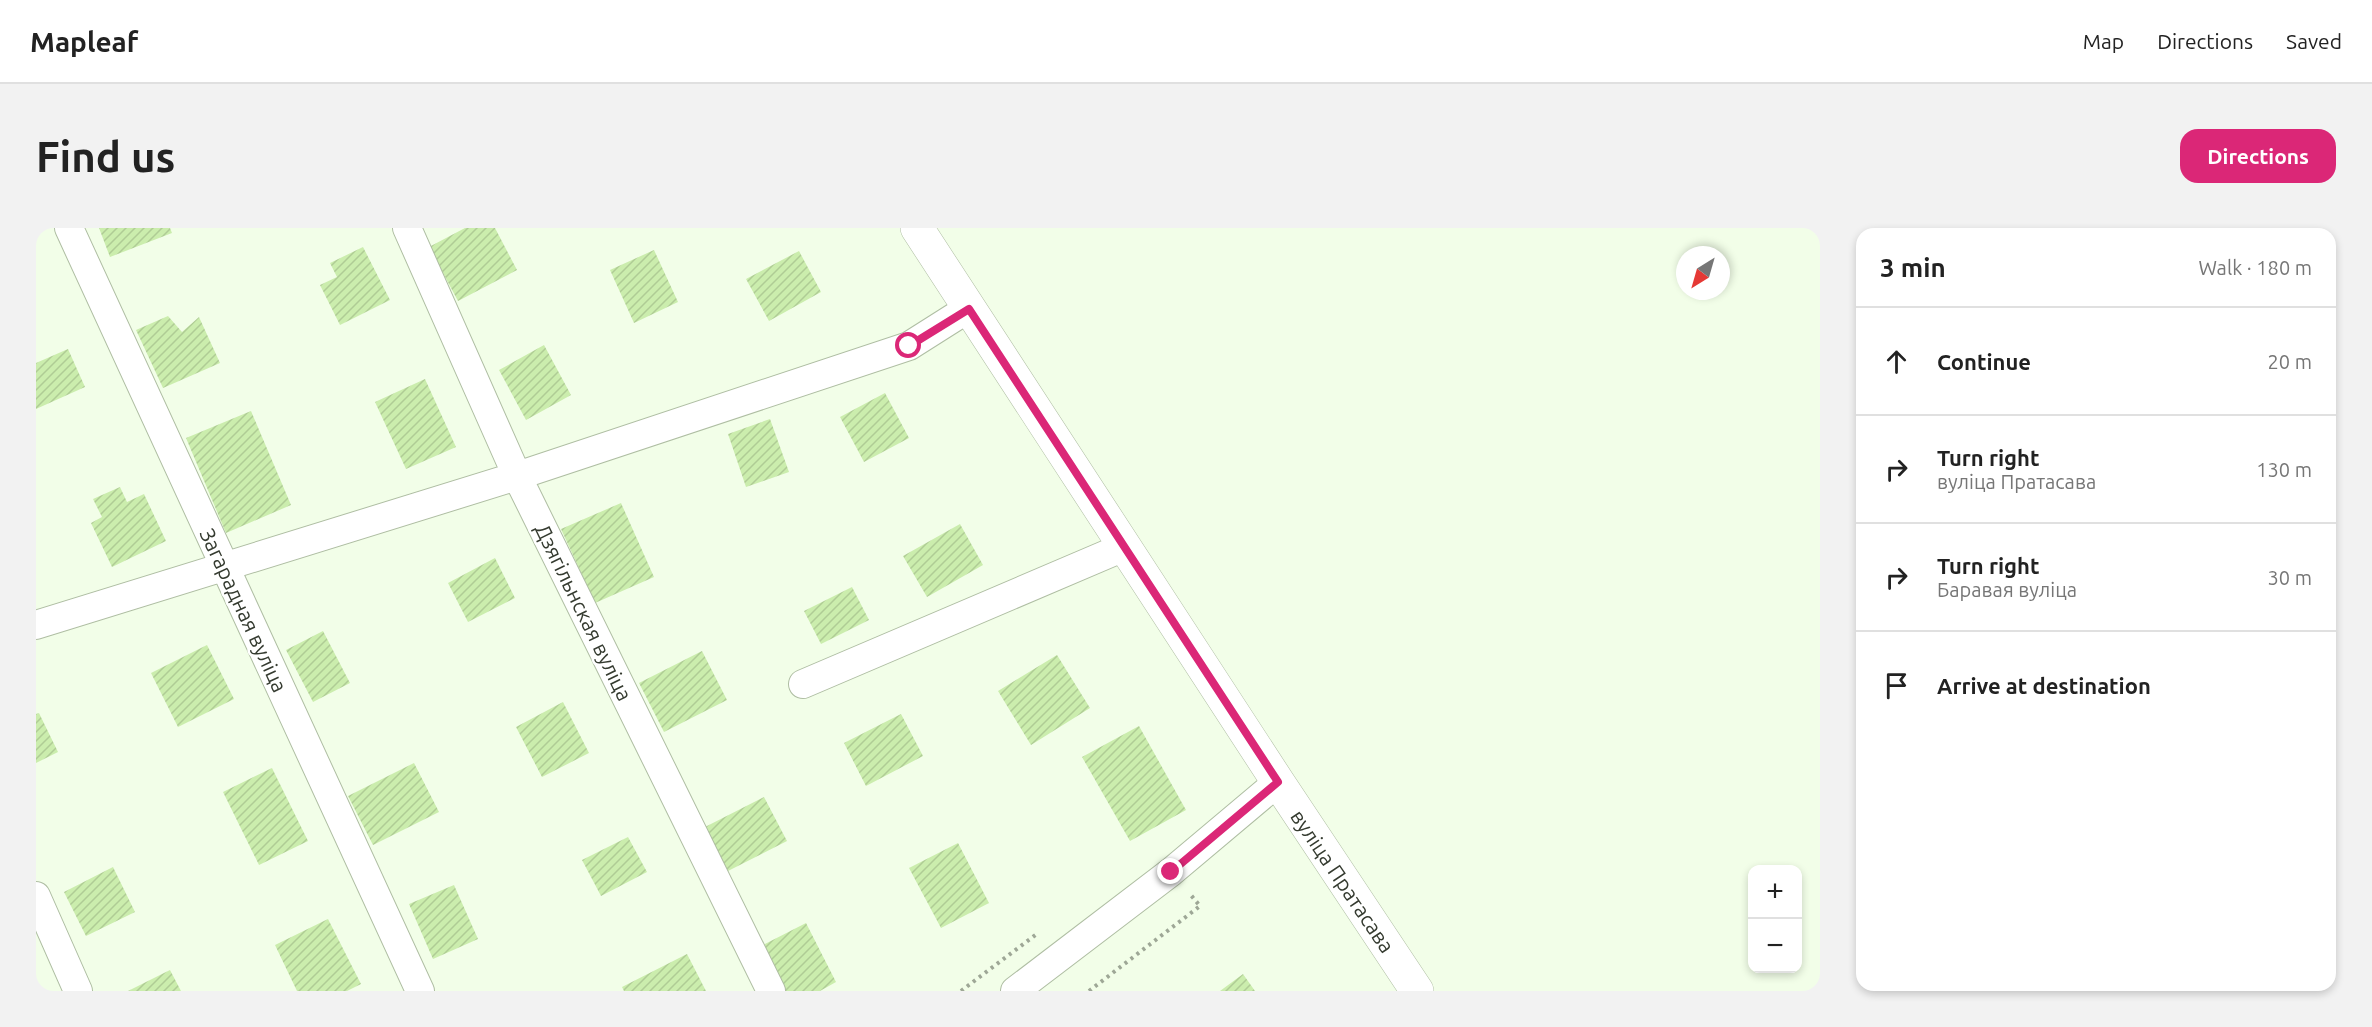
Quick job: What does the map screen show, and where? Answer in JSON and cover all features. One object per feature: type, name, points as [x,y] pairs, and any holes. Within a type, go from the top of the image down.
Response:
[{"type":"main road","name":"вуліца Пратасава","points":[[917,228],[1417,991]]},
{"type":"street","name":"Загарадная вуліца","points":[[69,228],[420,991]]},
{"type":"street","name":"Дзягільнская вуліца","points":[[407,228],[517,476],[771,991]]},
{"type":"street","points":[[36,625],[517,476],[909,346],[969,309]]},
{"type":"street","points":[[802,684],[1124,547]]},
{"type":"street","points":[[1015,991],[1171,872],[1278,782]]},
{"type":"street","points":[[36,896],[78,991]]},
{"type":"building","points":[[99,228],[170,228],[172,233],[110,257]]},
{"type":"building","points":[[465,228],[495,228],[517,270],[458,301],[429,247]]},
{"type":"building","points":[[363,247],[390,300],[340,325],[320,285],[337,277],[330,263]]},
{"type":"building","points":[[654,250],[678,302],[634,323],[610,270]]},
{"type":"building","points":[[799,251],[821,292],[769,321],[746,279]]},
{"type":"building","points":[[168,316],[182,332],[199,317],[220,363],[163,388],[136,330]]},
{"type":"building","points":[[544,345],[571,395],[526,420],[499,370]]},
{"type":"building","points":[[68,349],[85,387],[36,409],[36,363]]},
{"type":"building","points":[[425,379],[456,447],[406,469],[375,402]]},
{"type":"building","points":[[885,393],[909,438],[864,462],[840,417]]},
{"type":"building","points":[[251,411],[291,505],[226,533],[186,438]]},
{"type":"building","points":[[770,419],[789,472],[746,487],[728,434]]},
{"type":"building","points":[[120,487],[127,502],[144,494],[166,541],[112,567],[91,523],[102,517],[93,499]]},
{"type":"building","points":[[621,503],[654,577],[595,603],[561,529]]},
{"type":"building","points":[[960,524],[983,565],[927,597],[903,556]]},
{"type":"building","points":[[495,558],[515,598],[468,622],[448,583]]},
{"type":"building","points":[[852,587],[869,620],[821,644],[804,611]]},
{"type":"building","points":[[323,631],[350,683],[313,702],[286,650]]},
{"type":"building","points":[[207,645],[234,699],[178,727],[151,673]]},
{"type":"building","points":[[702,651],[727,700],[664,732],[639,683]]},
{"type":"building","points":[[1057,655],[1090,708],[1031,745],[998,691]]},
{"type":"building","points":[[563,702],[589,753],[542,777],[516,727]]},
{"type":"building","points":[[39,713],[58,752],[36,763],[36,714]]},
{"type":"building","points":[[901,714],[923,756],[866,786],[844,743]]},
{"type":"building","points":[[1139,726],[1186,810],[1130,841],[1082,757]]},
{"type":"building","points":[[414,763],[439,812],[373,845],[348,796]]},
{"type":"building","points":[[272,768],[308,841],[259,865],[223,792]]},
{"type":"building","points":[[764,797],[787,841],[728,871],[705,827]]},
{"type":"building","points":[[628,837],[647,872],[601,896],[582,860]]},
{"type":"building","points":[[958,843],[989,903],[941,928],[909,868]]},
{"type":"building","points":[[113,867],[135,912],[86,936],[64,892]]},
{"type":"building","points":[[454,885],[478,939],[433,959],[409,904]]},
{"type":"building","points":[[328,919],[361,984],[347,991],[297,991],[275,945]]},
{"type":"building","points":[[806,923],[836,982],[820,991],[784,991],[761,946]]},
{"type":"building","points":[[687,954],[706,991],[624,991],[622,987]]},
{"type":"building","points":[[170,970],[181,991],[128,991]]},
{"type":"building","points":[[1243,974],[1255,991],[1220,991]]},
{"type":"route","points":[[909,346],[969,309],[1278,782],[1171,872]]}]
